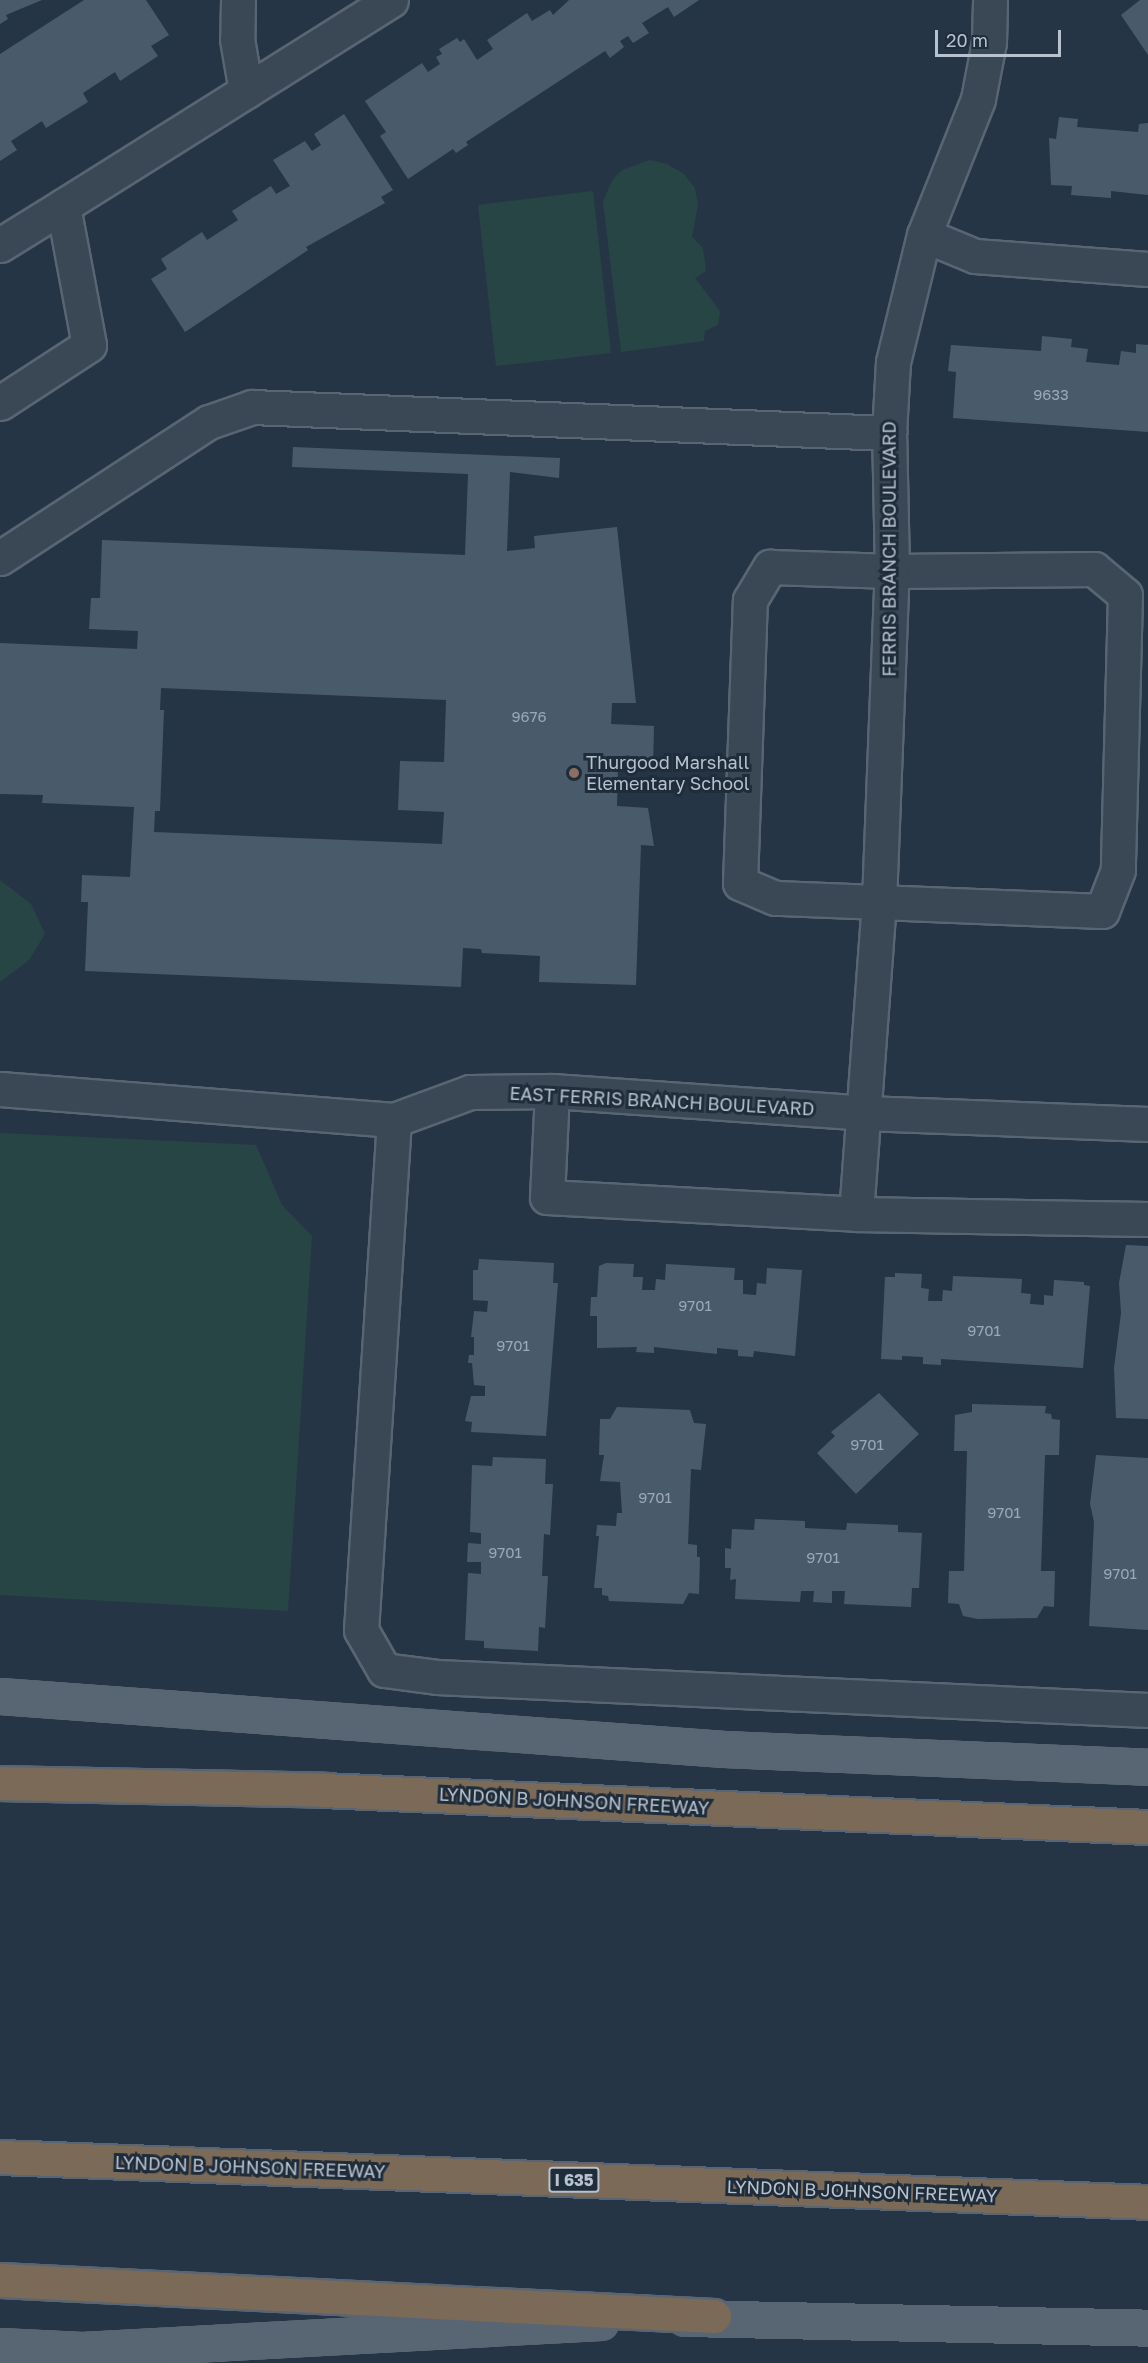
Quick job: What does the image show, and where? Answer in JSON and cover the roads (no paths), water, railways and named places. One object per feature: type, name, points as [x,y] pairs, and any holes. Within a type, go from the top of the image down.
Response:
[{"type":"highway","name":"LYNDON B JOHNSON FREEWAY","points":[[0,1783],[323,1790],[1148,1827]]},
{"type":"highway","name":"LYNDON B JOHNSON FREEWAY","points":[[0,2157],[1148,2202]]},
{"type":"highway","points":[[0,2280],[714,2316]]},
{"type":"main road","points":[[0,1696],[724,1749],[1148,1767]]},
{"type":"main road","points":[[0,2346],[82,2350],[714,2316],[1148,2328]]},
{"type":"street","points":[[238,0],[237,39],[246,91]]},
{"type":"street","points":[[0,244],[391,0]]},
{"type":"street","name":"FERRIS BRANCH BOULEVARD","points":[[856,1214],[879,902],[892,571],[888,433],[893,362],[924,235],[978,99],[989,42],[990,0]]},
{"type":"street","points":[[0,404],[90,345],[63,206]]},
{"type":"street","points":[[924,235],[975,256],[1148,269]]},
{"type":"street","points":[[0,558],[209,422],[252,407],[888,433]]},
{"type":"street","points":[[770,567],[892,571],[1094,569],[1125,595],[1118,870],[1102,911],[879,902],[775,898],[740,884],[750,600],[770,567]]},
{"type":"street","points":[[0,1089],[394,1120],[361,1630],[384,1670],[437,1677],[1148,1710]]},
{"type":"street","points":[[552,1091],[547,1197],[856,1214],[1148,1219]]},
{"type":"street","name":"EAST FERRIS BRANCH BOULEVARD","points":[[394,1120],[470,1092],[552,1091],[864,1113],[1148,1124]]},
{"type":"place","name":"Thurgood Marshall Elementary School","points":[[574,773]]}]
